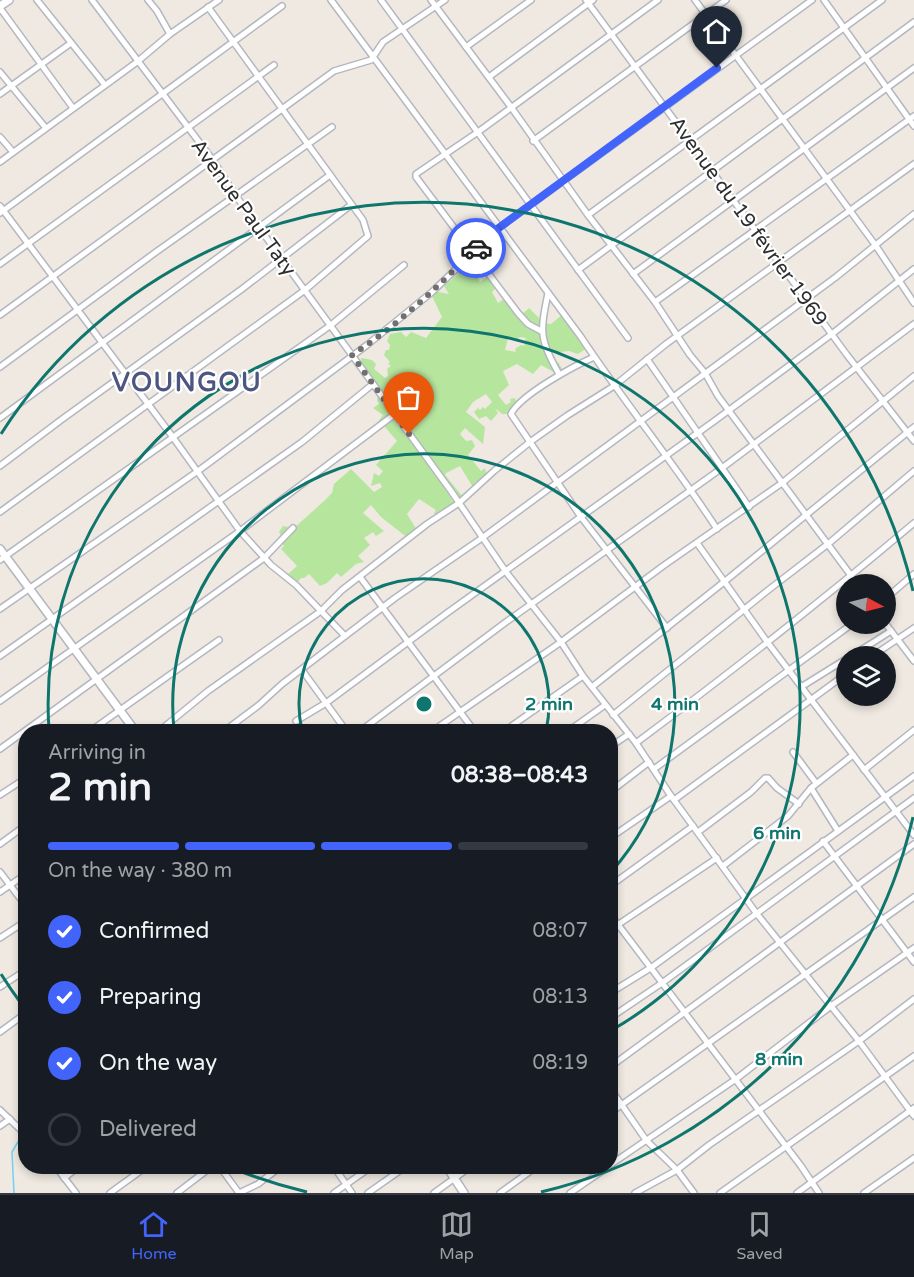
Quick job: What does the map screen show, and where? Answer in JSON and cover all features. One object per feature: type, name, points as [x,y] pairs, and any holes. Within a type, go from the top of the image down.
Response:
[{"type":"street","points":[[9,0],[0,7],[73,108]]},
{"type":"street","points":[[37,0],[105,85]]},
{"type":"street","name":"Avenue Paul Taty","points":[[92,0],[212,159],[236,196],[459,503],[506,573],[561,642],[613,716],[636,743],[757,914],[913,1111]]},
{"type":"street","points":[[148,0],[170,34]]},
{"type":"street","points":[[0,162],[137,62],[170,34],[219,0]]},
{"type":"street","points":[[331,0],[447,154],[717,529]]},
{"type":"street","points":[[381,0],[628,338]]},
{"type":"street","points":[[431,0],[588,215],[655,302],[729,410],[850,574]]},
{"type":"street","points":[[0,315],[334,71],[371,60],[383,42],[445,0]]},
{"type":"street","points":[[466,47],[531,0]]},
{"type":"street","points":[[541,331],[528,324],[472,253],[416,174],[478,132],[658,0]]},
{"type":"street","points":[[695,0],[876,246],[914,303]]},
{"type":"street","points":[[534,141],[726,0]]},
{"type":"street","points":[[0,609],[198,471],[367,345],[432,292],[500,227],[812,0]]},
{"type":"street","points":[[824,0],[887,89],[912,117],[914,126]]},
{"type":"street","points":[[588,215],[882,0]]},
{"type":"street","points":[[489,77],[589,1]]},
{"type":"street","name":"Avenue du 19 février 1969","points":[[589,1],[610,34],[755,231],[914,441]]},
{"type":"street","points":[[282,6],[1,210],[172,436],[240,531],[264,558],[296,585],[345,636]]},
{"type":"street","points":[[0,512],[305,290],[368,236],[363,220],[208,7]]},
{"type":"street","points":[[578,270],[914,22]]},
{"type":"street","points":[[0,94],[71,43]]},
{"type":"street","points":[[0,264],[274,65]]},
{"type":"street","points":[[633,274],[914,68]]},
{"type":"street","points":[[0,72],[45,127]]},
{"type":"street","points":[[655,302],[912,117]]},
{"type":"street","points":[[0,367],[332,127]]},
{"type":"street","points":[[0,137],[13,152]]},
{"type":"street","points":[[168,724],[208,691],[321,611],[342,590],[427,524],[459,503],[530,442],[614,386],[647,358],[914,164]]},
{"type":"street","points":[[0,418],[260,229],[330,175]]},
{"type":"street","points":[[0,466],[351,205]]},
{"type":"street","points":[[234,724],[383,607],[482,538],[806,299],[914,214]]},
{"type":"street","points":[[3,558],[331,325],[404,265]]},
{"type":"street","points":[[296,721],[326,703],[729,410],[832,334],[914,269]]},
{"type":"street","points":[[548,293],[541,331],[547,353],[559,374]]},
{"type":"street","points":[[370,724],[690,489],[722,468],[914,324]]},
{"type":"street","points":[[594,357],[559,374],[512,411],[512,417],[556,483],[667,628]]},
{"type":"street","points":[[647,358],[749,507]]},
{"type":"street","points":[[442,724],[561,642],[634,587],[782,483],[914,376]]},
{"type":"street","points":[[0,656],[302,442],[373,384]]},
{"type":"street","points":[[0,702],[240,531],[395,414]]},
{"type":"street","points":[[592,687],[914,427]]},
{"type":"street","points":[[613,716],[775,584],[828,544],[914,471]]},
{"type":"street","points":[[852,574],[914,523]]},
{"type":"street","points":[[35,724],[264,558],[293,528]]},
{"type":"street","points":[[697,543],[768,643],[914,836]]},
{"type":"street","points":[[0,549],[3,558],[29,588],[130,724]]},
{"type":"street","points":[[896,590],[914,574]]},
{"type":"street","points":[[360,577],[469,724]]},
{"type":"street","points":[[636,743],[768,643],[836,587]]},
{"type":"street","points":[[888,646],[914,628]]},
{"type":"street","points":[[654,769],[838,634]]},
{"type":"street","points":[[867,646],[886,634]]},
{"type":"street","points":[[893,634],[914,661]]},
{"type":"street","points":[[100,724],[219,640]]},
{"type":"street","points":[[801,687],[836,665]]},
{"type":"street","points":[[302,670],[341,724]]},
{"type":"street","points":[[514,724],[583,676]]},
{"type":"street","points":[[618,833],[673,798],[836,681]]},
{"type":"street","points":[[578,724],[605,705]]},
{"type":"street","points":[[864,770],[914,730]]},
{"type":"street","points":[[618,741],[628,734]]},
{"type":"street","points":[[0,749],[18,736]]},
{"type":"street","points":[[793,752],[816,783]]},
{"type":"street","points":[[723,866],[788,816],[816,783],[854,756]]},
{"type":"street","points":[[618,786],[649,762]]},
{"type":"street","points":[[618,988],[652,967],[914,776]]},
{"type":"street","points":[[698,832],[751,792],[765,778],[768,778],[777,788],[799,804]]},
{"type":"street","points":[[0,795],[18,783]]},
{"type":"street","points":[[811,788],[838,831]]},
{"type":"street","points":[[618,1013],[662,983],[914,798]]},
{"type":"street","points":[[618,879],[693,826]]},
{"type":"street","points":[[0,844],[18,831]]},
{"type":"street","points":[[823,841],[914,962]]},
{"type":"street","points":[[618,1061],[914,844]]},
{"type":"street","points":[[717,858],[618,925],[652,967],[819,1193]]},
{"type":"street","points":[[0,872],[18,896]]},
{"type":"street","points":[[0,892],[18,879]]},
{"type":"street","points":[[618,1108],[914,897]]},
{"type":"street","points":[[0,938],[18,926]]},
{"type":"street","points":[[618,1160],[736,1079],[831,1006],[914,948]]},
{"type":"street","points":[[0,987],[18,975]]},
{"type":"street","points":[[635,1193],[677,1170],[859,1041],[914,999]]},
{"type":"street","points":[[0,1032],[18,1019]]},
{"type":"street","points":[[720,1193],[914,1056]]},
{"type":"street","points":[[618,1100],[646,1140],[677,1170],[694,1193]]},
{"type":"street","points":[[0,1110],[18,1127]]},
{"type":"street","points":[[797,1193],[913,1111]]},
{"type":"street","points":[[0,1126],[10,1119]]},
{"type":"street","points":[[864,1193],[914,1158]]},
{"type":"street","points":[[61,1174],[76,1193]]},
{"type":"street","points":[[64,1178],[69,1174]]},
{"type":"street","points":[[110,1193],[136,1174]]},
{"type":"street","points":[[177,1193],[202,1174]]},
{"type":"street","points":[[225,1174],[239,1193],[258,1184],[271,1174]]},
{"type":"street","points":[[339,1174],[352,1193]]},
{"type":"street","points":[[334,1193],[361,1174]]},
{"type":"street","points":[[368,1193],[395,1174]]},
{"type":"street","points":[[453,1174],[464,1193]]},
{"type":"street","points":[[434,1193],[461,1174]]},
{"type":"street","points":[[500,1193],[526,1174]]},
{"type":"street","points":[[570,1193],[597,1174]]},
{"type":"green space","points":[[473,256],[478,261],[469,270],[474,277],[477,276],[480,282],[488,276],[497,287],[492,292],[498,303],[504,299],[521,315],[529,308],[544,323],[551,324],[563,314],[587,348],[578,354],[569,351],[550,353],[562,369],[557,374],[541,365],[533,374],[517,364],[503,371],[509,385],[498,395],[506,405],[511,402],[510,399],[515,398],[517,405],[508,414],[502,414],[495,408],[498,413],[491,421],[486,416],[479,419],[474,412],[478,408],[485,409],[492,402],[486,394],[473,402],[466,412],[485,427],[483,444],[465,428],[460,434],[466,441],[472,440],[475,446],[468,455],[481,471],[485,468],[487,477],[475,482],[474,489],[460,466],[446,473],[445,475],[464,498],[460,502],[434,471],[455,505],[449,509],[446,507],[444,509],[447,511],[438,517],[434,513],[436,510],[419,499],[407,514],[418,532],[409,539],[381,517],[371,505],[363,513],[384,531],[376,536],[373,532],[364,538],[370,545],[358,556],[364,562],[356,564],[341,577],[337,573],[327,583],[320,586],[309,574],[301,578],[294,587],[286,576],[297,566],[281,549],[284,546],[278,538],[281,536],[279,532],[283,526],[294,528],[332,493],[334,484],[351,469],[374,492],[382,487],[380,483],[371,486],[374,473],[379,476],[383,471],[376,465],[397,441],[385,427],[380,426],[374,434],[370,433],[383,415],[373,408],[379,404],[377,400],[379,395],[361,363],[361,358],[372,360],[376,364],[374,369],[385,378],[388,376],[387,369],[391,366],[384,355],[386,350],[389,350],[390,345],[387,341],[390,334],[401,332],[406,337],[411,332],[426,338],[442,317],[430,292],[449,294],[444,286],[459,273],[467,259]],"holes":[[[520,337],[526,338],[524,346],[521,345],[515,349],[516,352],[505,350],[508,338],[517,340]]]},
{"type":"waterway","points":[[14,1193],[12,1152],[18,1142]]},
{"type":"way so far","points":[[409,434],[352,355],[432,292],[476,248]]},
{"type":"district","name":"VOUNGOU","points":[[187,382]]},
{"type":"route","points":[[476,248],[500,227],[717,68]]}]
